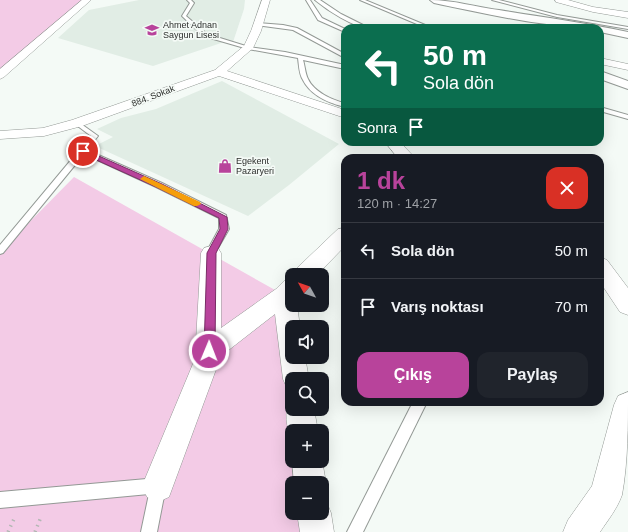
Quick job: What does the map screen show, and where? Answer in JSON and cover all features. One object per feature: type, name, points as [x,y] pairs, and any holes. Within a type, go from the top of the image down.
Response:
[{"type":"street","points":[[0,75],[87,0]]},
{"type":"street","name":"884. Sokak","points":[[0,135],[44,132],[77,123],[219,72],[248,48],[266,0]]},
{"type":"street","points":[[426,0],[463,10]]},
{"type":"street","points":[[434,0],[491,21]]},
{"type":"street","points":[[559,0],[593,9],[628,15]]},
{"type":"street","points":[[478,15],[532,24]]},
{"type":"street","points":[[478,15],[558,24]]},
{"type":"street","points":[[604,30],[628,35]]},
{"type":"street","points":[[604,37],[628,41]]},
{"type":"street","points":[[604,62],[628,67]]},
{"type":"street","points":[[604,68],[628,76]]},
{"type":"street","points":[[219,72],[341,113]]},
{"type":"street","points":[[604,76],[628,85]]},
{"type":"street","points":[[396,146],[403,154]]},
{"type":"street","points":[[311,268],[341,238]]},
{"type":"street","points":[[158,486],[208,359],[211,253]]},
{"type":"street","points":[[604,270],[626,299]]},
{"type":"street","points":[[209,351],[285,293]]},
{"type":"street","points":[[580,532],[606,494],[628,406]]},
{"type":"street","points":[[315,520],[317,532]]},
{"type":"lane","points":[[189,0],[192,3],[184,16],[205,35],[248,48],[341,66]]},
{"type":"lane","points":[[308,0],[320,19],[341,29]]},
{"type":"lane","points":[[317,0],[340,15],[359,24]]},
{"type":"lane","points":[[362,0],[421,24]]},
{"type":"lane","points":[[494,0],[557,16],[628,28]]},
{"type":"lane","points":[[258,24],[283,26],[295,29],[341,54]]},
{"type":"lane","points":[[300,57],[305,80],[319,94],[332,102],[341,104]]},
{"type":"lane","points":[[604,110],[628,117]]},
{"type":"lane","points":[[1,248],[95,136],[77,123]]},
{"type":"lane","points":[[83,151],[159,185],[223,217],[224,229],[211,253]]},
{"type":"lane","points":[[355,532],[418,406]]},
{"type":"lane","points":[[0,500],[158,486],[149,532]]},
{"type":"shaded area","points":[[0,0],[82,0],[0,71]]},
{"type":"shaded area","name":"Ahmet Adnan Saygun Lisesi","points":[[139,0],[245,0],[244,9],[233,42],[227,41],[153,66],[58,38],[89,10]]},
{"type":"shaded area","name":"Egekent Pazaryeri","points":[[222,81],[339,144],[248,216],[95,146],[113,137],[97,129],[121,118],[156,109]]},
{"type":"shaded area","points":[[74,177],[284,295],[286,320],[285,320],[285,364],[291,364],[291,372],[285,372],[285,416],[292,416],[292,424],[285,424],[285,468],[302,468],[302,476],[285,476],[285,520],[307,520],[308,532],[0,532],[0,252]]},
{"type":"slow traffic","points":[[144,179],[197,204]]},
{"type":"place","name":"Ahmet Adnan Saygun Lisesi","points":[[152,30]]},
{"type":"place","name":"Egekent Pazaryeri","points":[[225,166]]},
{"type":"route","points":[[83,151],[159,185],[223,217],[224,229],[211,253],[209,351]]}]
